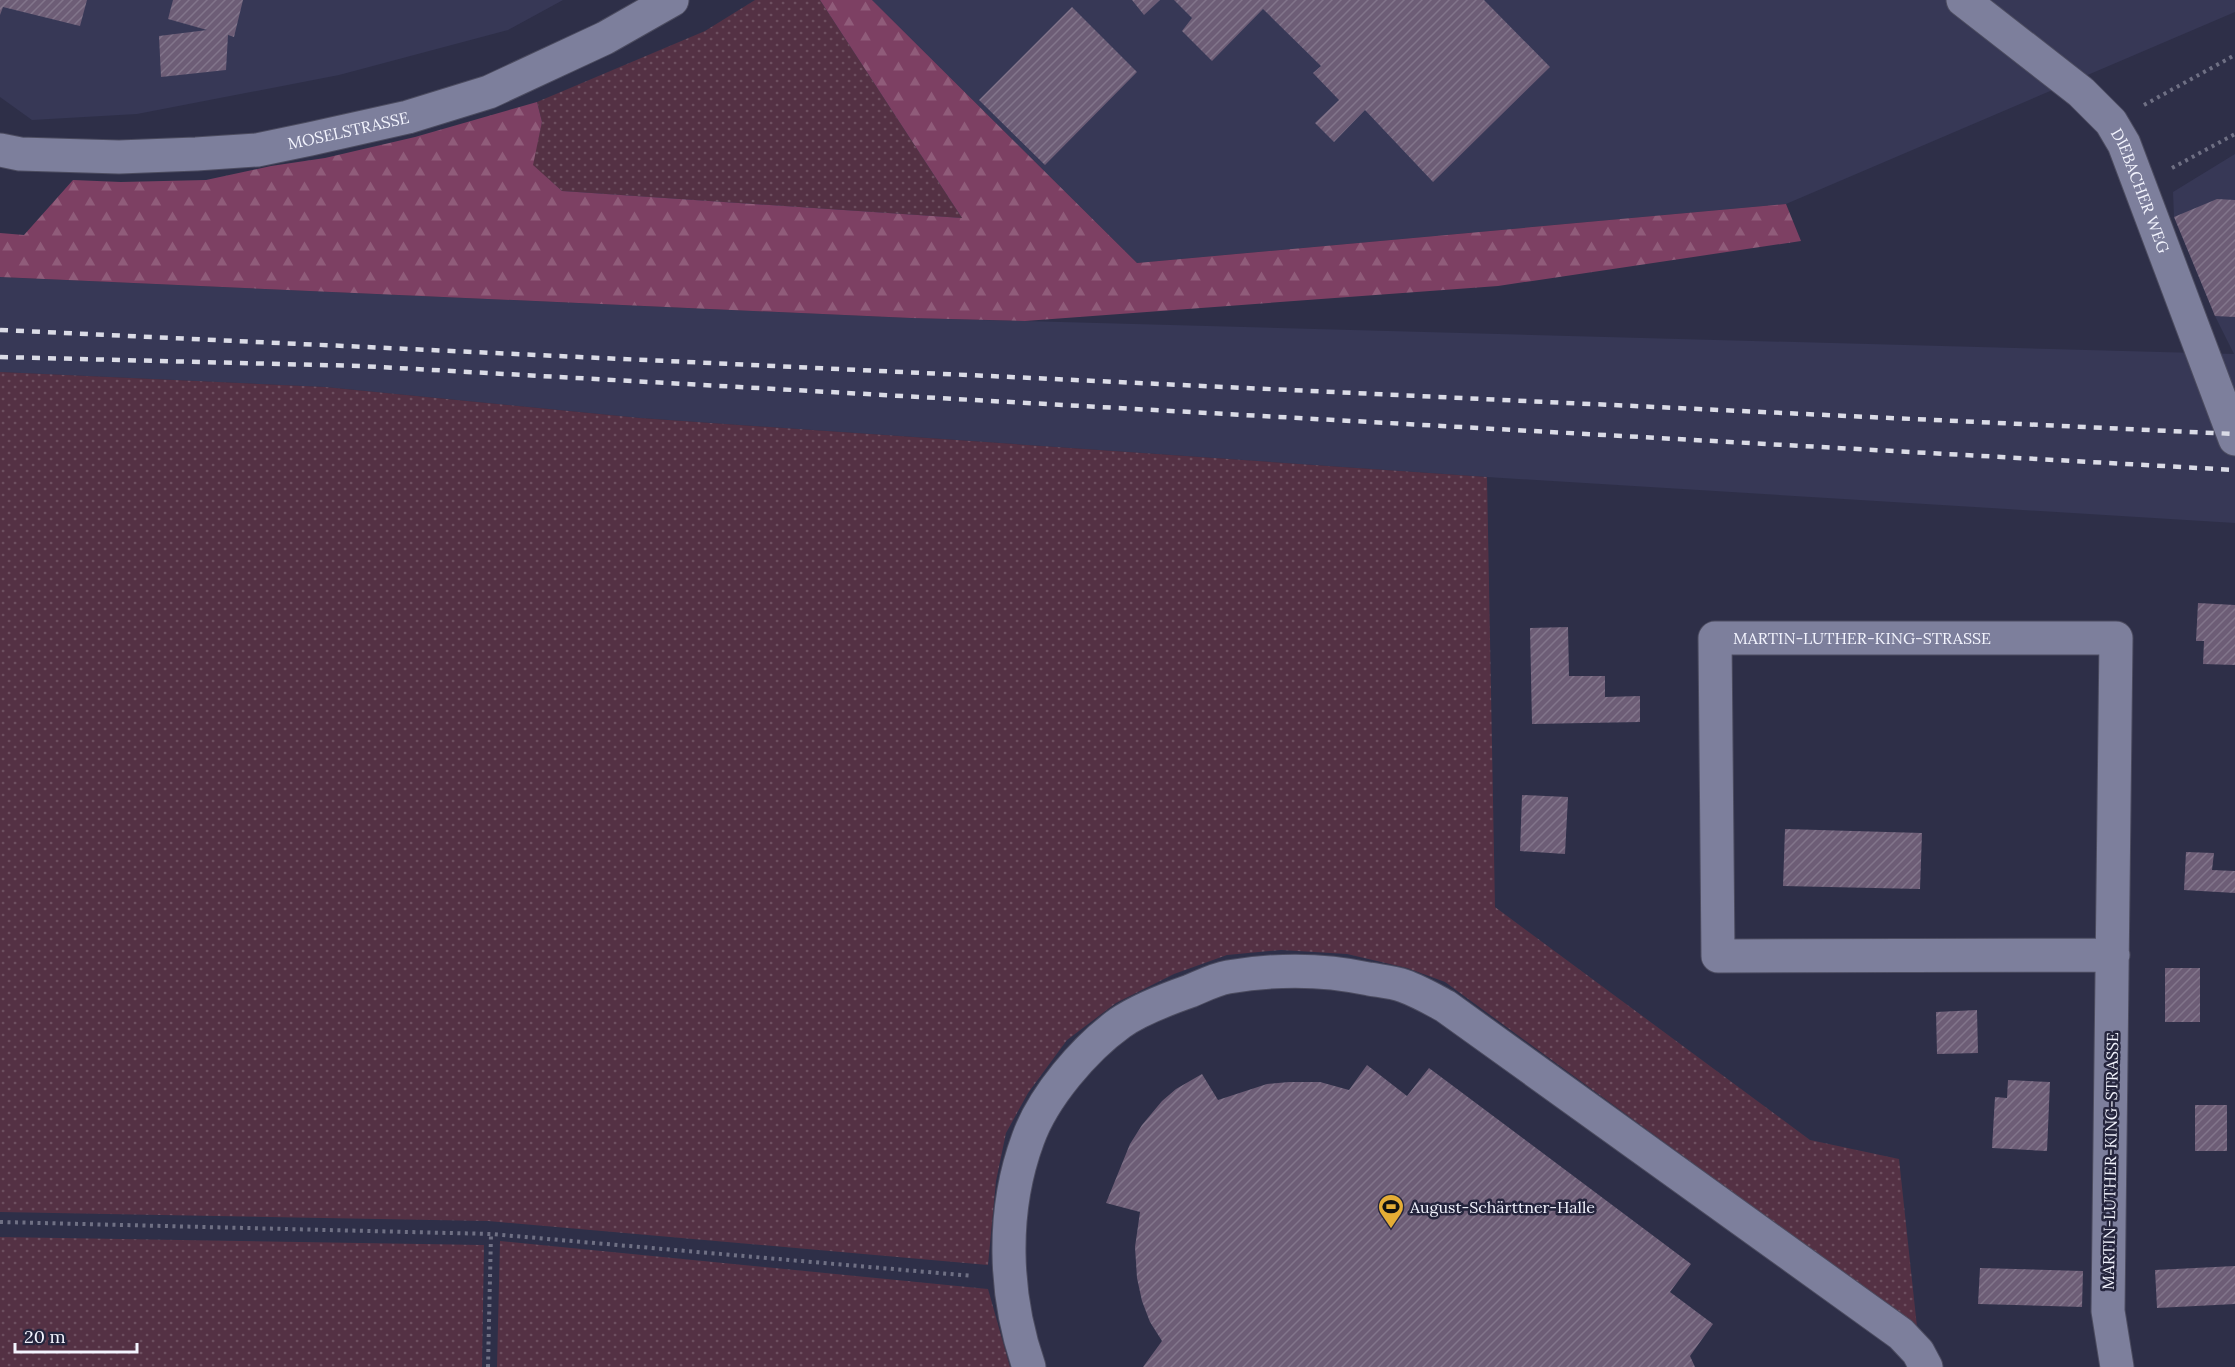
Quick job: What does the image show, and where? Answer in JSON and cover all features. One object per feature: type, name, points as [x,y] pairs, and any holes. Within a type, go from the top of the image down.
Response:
[{"type":"street","name":"MOSELSTRASSE","points":[[0,150],[20,154],[119,156],[196,154],[257,150],[321,137],[408,117],[489,92],[605,38],[672,0]]},
{"type":"street","name":"DIEBACHER WEG","points":[[1963,0],[2081,92],[2111,122],[2124,144],[2235,439]]},
{"type":"street","name":"MARTIN-LUTHER-KING-STRASSE","points":[[2113,955],[1719,956],[1715,638],[2116,638],[2113,955],[2108,1311],[2118,1367]]},
{"type":"street","points":[[1029,1367],[1018,1336],[1010,1279],[1010,1226],[1017,1181],[1028,1139],[1047,1102],[1085,1053],[1121,1022],[1178,995],[1226,977],[1287,971],[1347,974],[1404,986],[1445,1006],[1901,1334],[1918,1352],[1926,1367]]},
{"type":"path","points":[[2111,122],[2235,55]]},
{"type":"path","points":[[2139,184],[2235,134]]},
{"type":"path","points":[[0,1222],[491,1234],[1010,1279]]},
{"type":"path","points":[[488,1367],[491,1234]]},
{"type":"shaded area","points":[[0,0],[563,0],[508,30],[339,75],[137,114],[32,120],[0,97]]},
{"type":"shaded area","points":[[755,0],[820,0],[962,218],[562,191],[532,165],[542,122],[537,102],[705,31]]},
{"type":"shaded area","points":[[872,0],[2235,0],[2235,12],[1786,204],[1137,263]]},
{"type":"shaded area","points":[[2235,154],[2235,523],[1487,477],[640,418],[325,387],[0,372],[0,277],[911,318],[2234,354],[2215,316],[2174,217],[2173,192]]},
{"type":"shaded area","points":[[0,372],[325,387],[640,418],[1487,477],[1495,907],[1810,1140],[1899,1159],[1917,1327],[1445,982],[1407,968],[1347,954],[1281,950],[1227,955],[1174,974],[1116,1003],[1067,1040],[1028,1093],[1006,1133],[996,1181],[988,1265],[488,1221],[0,1212]]},
{"type":"shaded area","points":[[0,1237],[484,1245],[482,1367],[0,1367]]},
{"type":"shaded area","points":[[500,1241],[988,1289],[1010,1367],[497,1367]]},
{"type":"green space","points":[[820,0],[872,0],[1137,263],[1786,204],[1801,241],[1498,286],[1025,321],[911,318],[0,277],[0,233],[24,235],[73,180],[121,182],[206,180],[271,166],[325,158],[415,137],[537,102],[542,122],[533,165],[562,191],[962,218]]},
{"type":"building","points":[[0,0],[87,0],[80,26],[3,7],[0,15]]},
{"type":"building","points":[[173,0],[243,0],[234,37],[228,35],[226,70],[161,77],[159,36],[207,30],[168,19]]},
{"type":"building","points":[[1132,0],[1160,0],[1144,15]]},
{"type":"building","points":[[1174,0],[1484,0],[1550,67],[1433,182],[1365,110],[1334,142],[1315,123],[1339,100],[1313,73],[1321,66],[1263,9],[1212,61],[1182,31],[1192,18]]},
{"type":"building","points":[[1072,7],[1137,72],[1045,165],[979,100]]},
{"type":"building","points":[[2217,199],[2235,200],[2235,317],[2215,316],[2174,217]]},
{"type":"building","points":[[2198,603],[2235,605],[2235,665],[2203,664],[2204,641],[2196,641]]},
{"type":"building","points":[[1568,627],[1569,676],[1605,676],[1605,697],[1640,696],[1640,722],[1532,724],[1530,628]]},
{"type":"building","points":[[1522,795],[1568,797],[1565,854],[1520,851]]},
{"type":"building","points":[[1785,829],[1922,833],[1920,889],[1783,886]]},
{"type":"building","points":[[2186,852],[2214,853],[2212,870],[2235,871],[2235,893],[2184,890]]},
{"type":"building","points":[[2165,968],[2200,968],[2200,1022],[2165,1022]]},
{"type":"building","points":[[1977,1010],[1978,1053],[1937,1054],[1936,1012]]},
{"type":"building","name":"August-Schärttner-Halle","points":[[1367,1065],[1407,1096],[1429,1068],[1691,1264],[1670,1292],[1713,1324],[1690,1356],[1695,1367],[1143,1367],[1162,1341],[1150,1322],[1137,1278],[1135,1247],[1140,1212],[1106,1203],[1130,1144],[1142,1125],[1162,1101],[1176,1089],[1202,1074],[1218,1100],[1267,1084],[1289,1082],[1320,1082],[1349,1090]]},
{"type":"building","points":[[2008,1080],[2050,1082],[2047,1151],[1992,1148],[1995,1097],[2007,1098]]},
{"type":"building","points":[[2195,1105],[2227,1105],[2227,1151],[2195,1151]]},
{"type":"building","points":[[2235,1266],[2235,1304],[2157,1308],[2155,1270]]},
{"type":"building","points":[[1980,1268],[2083,1271],[2082,1307],[1978,1304]]},
{"type":"railway","points":[[0,330],[2235,434]]},
{"type":"railway","points":[[0,357],[361,366],[2235,470]]},
{"type":"place","name":"August-Schärttner-Halle","points":[[1391,1230]]}]
